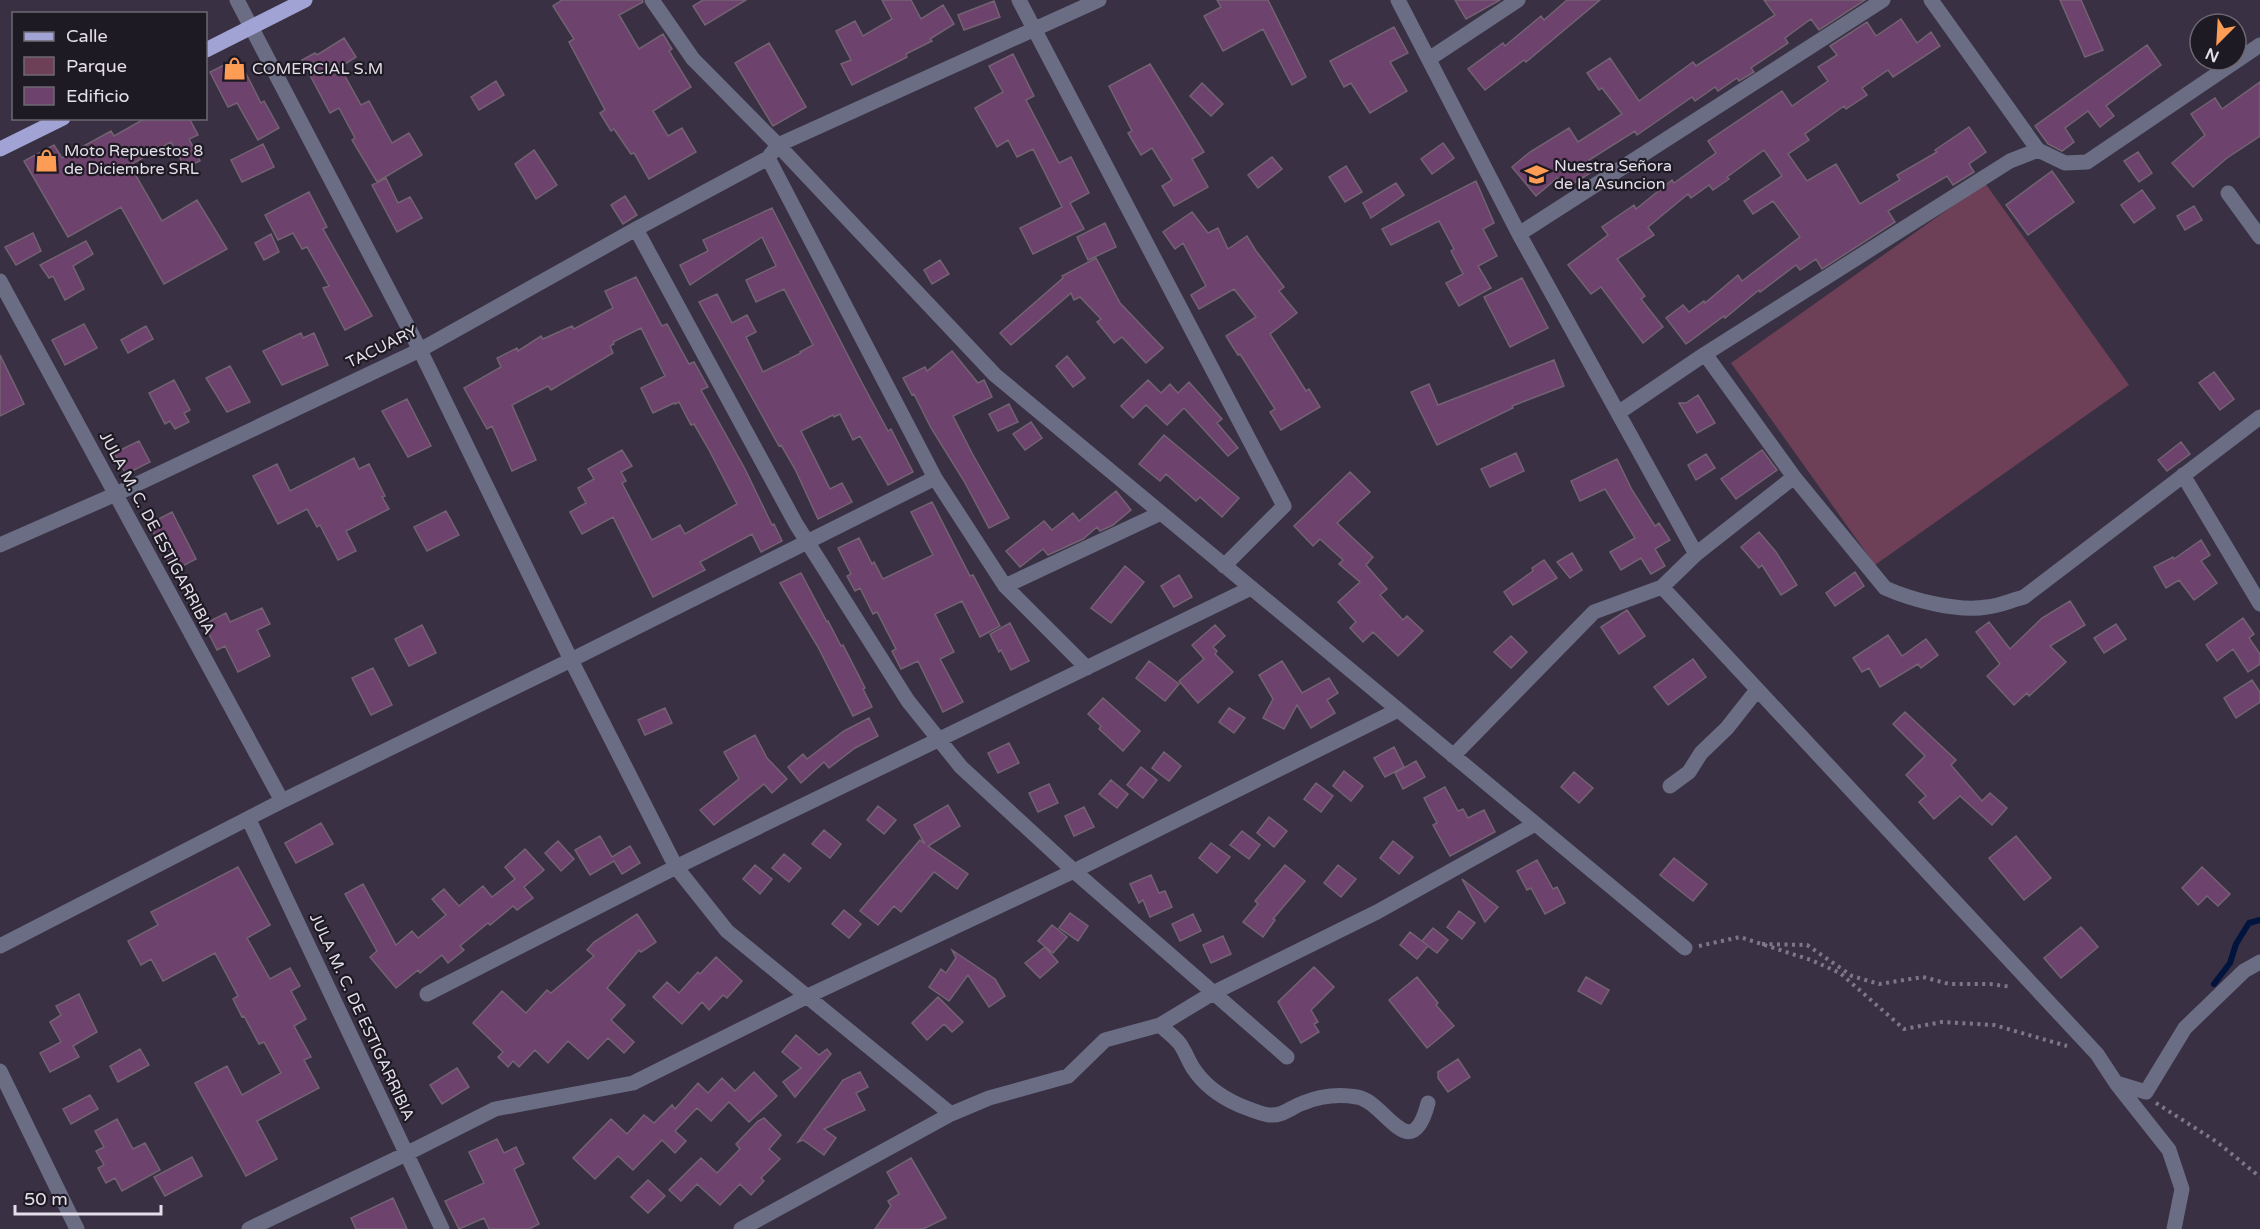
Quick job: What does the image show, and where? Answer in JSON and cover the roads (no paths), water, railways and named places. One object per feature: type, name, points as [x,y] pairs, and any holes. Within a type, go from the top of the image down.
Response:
[{"type":"main road","points":[[207,50],[306,0]]},
{"type":"main road","points":[[0,149],[59,120]]},
{"type":"street","points":[[237,0],[420,350],[571,660],[676,867],[727,931],[951,1114]]},
{"type":"street","points":[[652,0],[693,59],[778,145],[995,375],[1685,948]]},
{"type":"street","points":[[1019,0],[1284,506],[1224,566]]},
{"type":"street","points":[[1087,668],[1005,586],[935,478],[768,158],[778,145],[1099,0]]},
{"type":"street","points":[[1398,0],[1519,234],[1696,554]]},
{"type":"street","points":[[1429,59],[1518,0]]},
{"type":"street","points":[[1519,234],[1883,0]]},
{"type":"street","points":[[1931,0],[2038,150],[2065,163],[2087,162],[2260,45]]},
{"type":"street","points":[[1618,413],[1705,354],[2010,162],[2038,150]]},
{"type":"street","name":"TACUARY","points":[[0,545],[116,494],[420,350],[768,158]]},
{"type":"street","points":[[2228,193],[2260,237]]},
{"type":"street","points":[[636,229],[807,541],[908,701],[961,767],[1074,871],[1287,1057]]},
{"type":"street","name":"JULA M. C. DE ESTIGARRIBIA","points":[[0,281],[282,801]]},
{"type":"street","points":[[1705,354],[1794,477],[1885,588],[1904,597],[1944,606],[1987,608],[2024,597],[2260,417]]},
{"type":"street","points":[[2183,475],[2260,604]]},
{"type":"street","points":[[1453,756],[1594,612],[1662,587],[1696,554],[1794,477]]},
{"type":"street","points":[[0,946],[249,820],[282,801],[935,478]]},
{"type":"street","points":[[1005,586],[1161,513]]},
{"type":"street","points":[[1662,587],[2097,1054],[2116,1083],[2169,1150],[2182,1189],[2174,1229]]},
{"type":"street","points":[[427,993],[676,867],[1251,588]]},
{"type":"street","points":[[1670,786],[1689,772],[1701,753],[1727,728],[1757,690]]},
{"type":"street","points":[[249,1229],[495,1109],[633,1083],[808,996],[1074,871],[1398,710]]},
{"type":"street","name":"JULA M. C. DE ESTIGARRIBIA","points":[[249,820],[442,1229]]},
{"type":"street","points":[[741,1229],[951,1114],[989,1098],[1068,1076],[1104,1040],[1160,1025],[1214,993],[1377,912],[1535,824]]},
{"type":"street","points":[[2116,1083],[2146,1092],[2185,1028],[2244,971],[2260,962]]},
{"type":"street","points":[[1160,1025],[1179,1043],[1194,1070],[1215,1092],[1240,1105],[1269,1115],[1287,1113],[1302,1103],[1339,1094],[1362,1097],[1383,1113],[1398,1129],[1407,1132],[1417,1128],[1423,1122],[1428,1103]]},
{"type":"street","points":[[0,1071],[77,1229]]},
{"type":"waterway","points":[[2214,984],[2230,963],[2236,944],[2249,923],[2260,920]]},
{"type":"place","name":"COMERCIAL S.M","points":[[234,69]]},
{"type":"place","name":"Moto Repuestos 8 de Diciembre SRL","points":[[46,160]]},
{"type":"place","name":"Nuestra Señora de la Asuncion","points":[[1536,175]]}]
